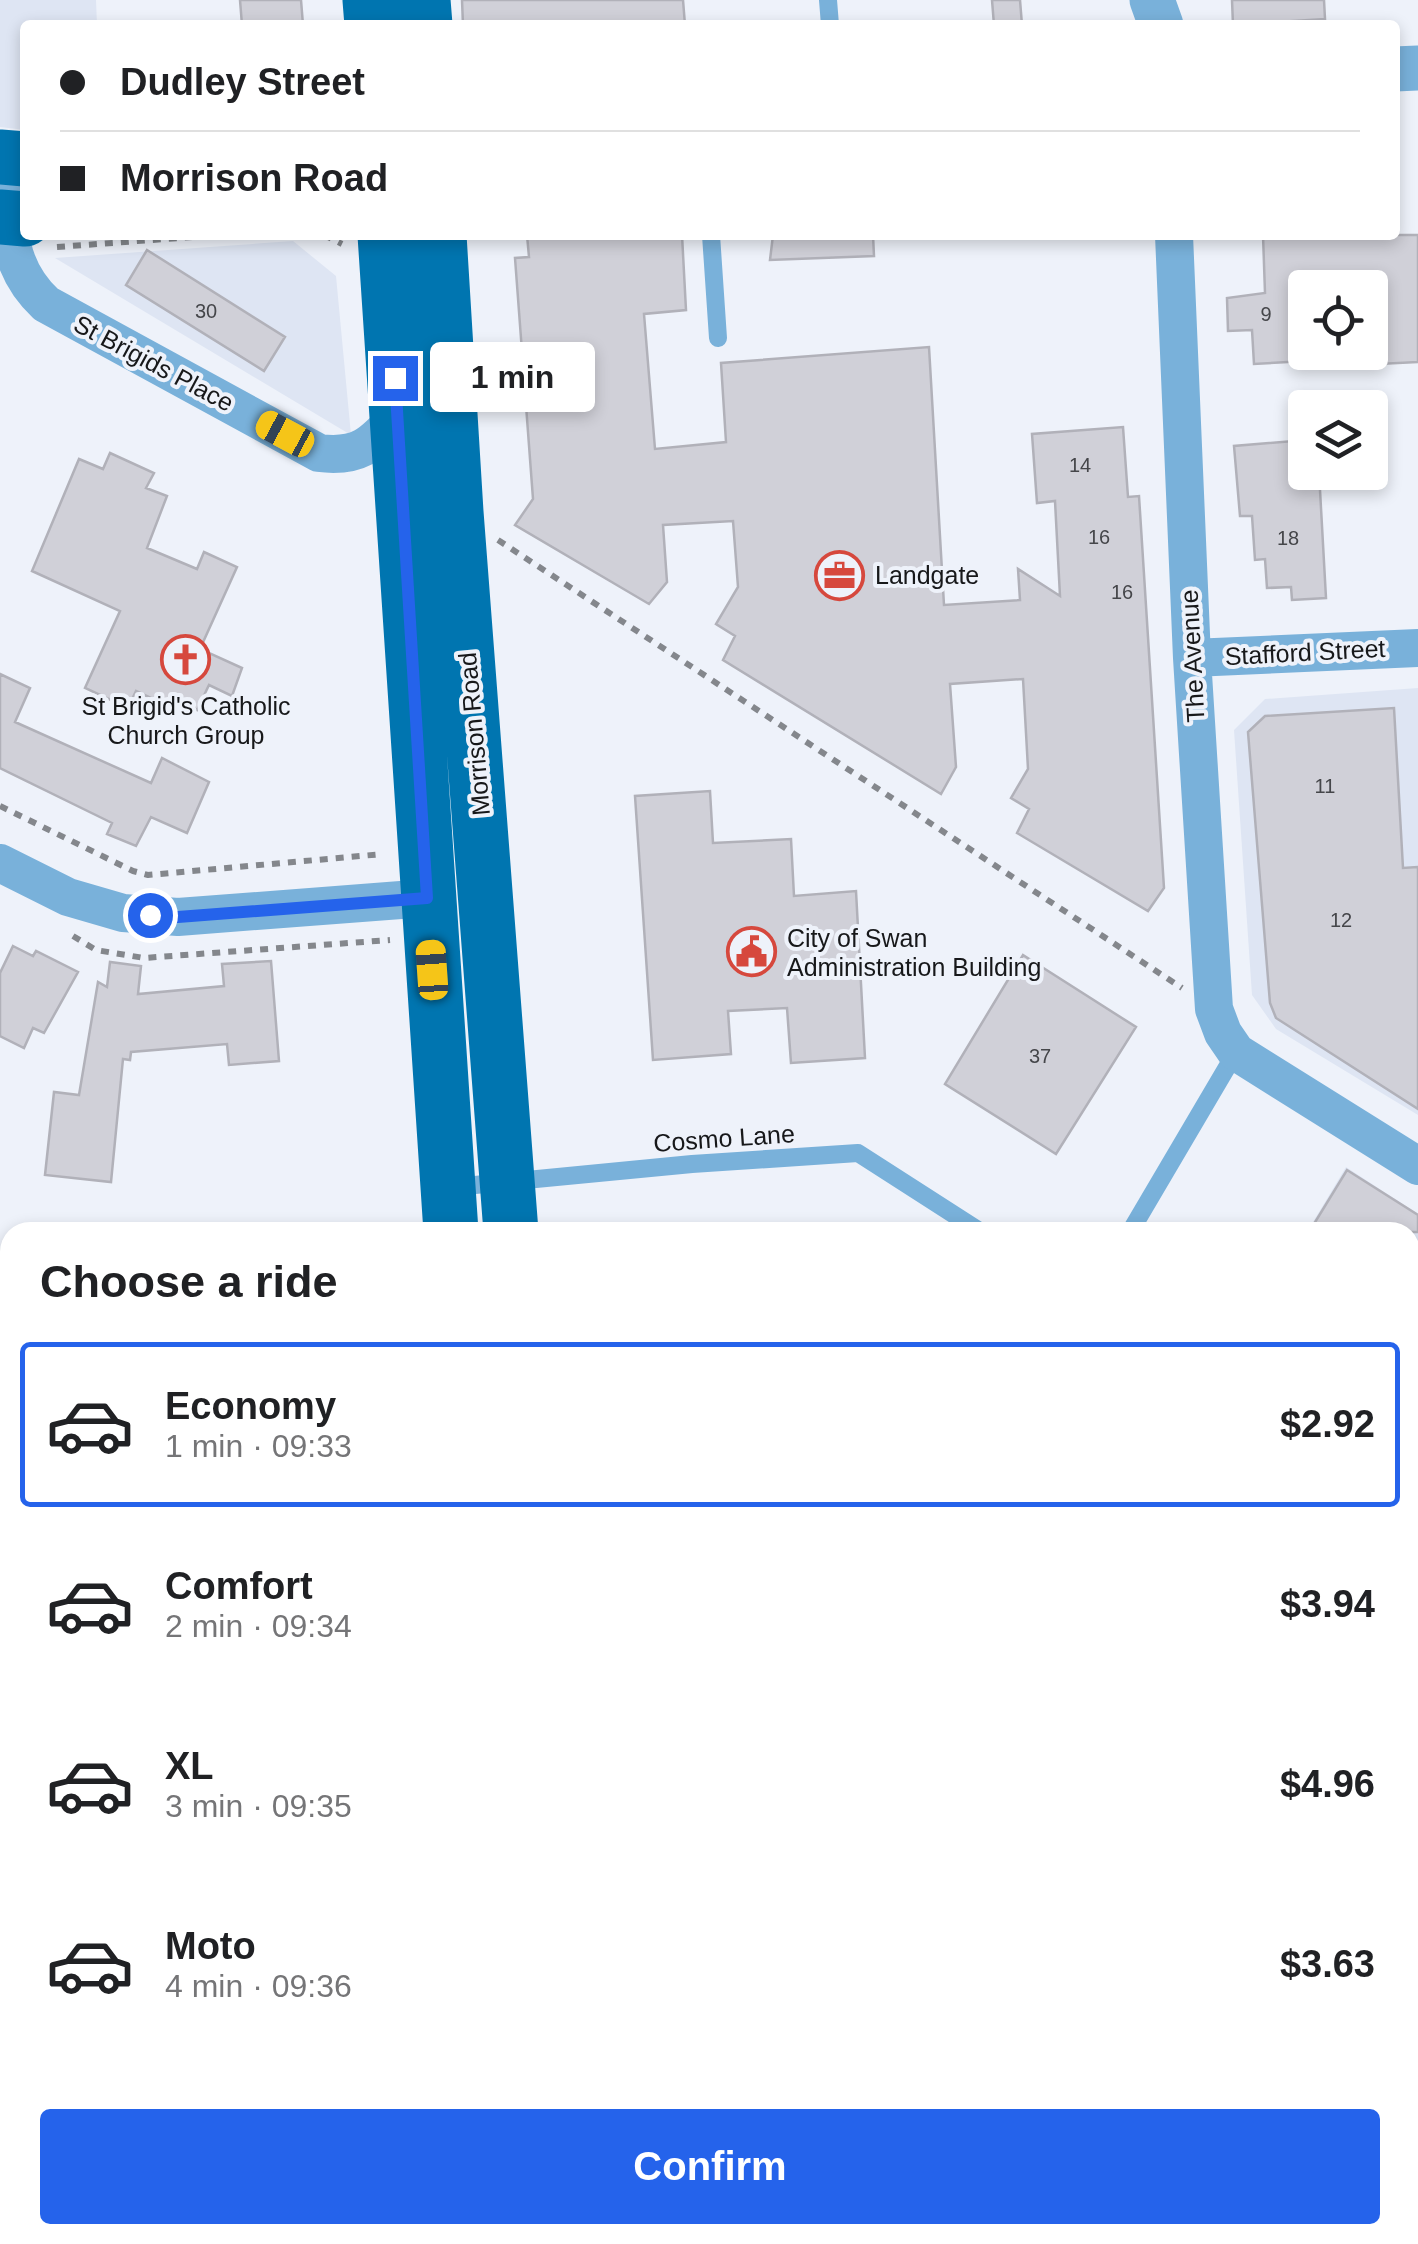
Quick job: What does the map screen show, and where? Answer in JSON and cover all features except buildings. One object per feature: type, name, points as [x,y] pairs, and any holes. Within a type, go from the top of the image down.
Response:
[{"type":"main road","points":[[385,240],[450,1210]]},
{"type":"main road","name":"Morrison Road","points":[[439,240],[456,512],[510,1208]]},
{"type":"street","name":"St Brigids Place","points":[[12,158],[18,225],[14,257],[26,286],[46,304],[319,452],[342,456],[363,448],[397,416]]},
{"type":"street","name":"The Avenue","points":[[1170,241],[1214,1009],[1236,1052]]},
{"type":"street","name":"Stafford Street","points":[[1192,658],[1418,648]]},
{"type":"street","points":[[0,863],[68,897],[123,914],[178,917],[427,898]]},
{"type":"street","points":[[1236,1052],[1418,1166]]},
{"type":"lane","points":[[712,240],[718,338]]},
{"type":"lane","points":[[1136,1222],[1236,1052]]},
{"type":"lane","name":"Cosmo Lane","points":[[450,1210],[510,1208],[692,1164],[858,1154],[965,1222]]},
{"type":"path","points":[[485,532],[1214,1009]]},
{"type":"path","points":[[0,806],[148,875],[395,853]]},
{"type":"shaded area","points":[[0,0],[96,0],[97,20],[20,20],[20,129],[0,127]]},
{"type":"shaded area","points":[[293,241],[336,276],[351,435],[55,258]]},
{"type":"shaded area","points":[[1418,688],[1418,1115],[1276,1029],[1252,995],[1234,730],[1265,699]]},
{"type":"shaded area","points":[[1346,1167],[1418,1214],[1418,1222],[1313,1222]]},
{"type":"place","name":"Landgate","points":[[840,575]]},
{"type":"place","name":"St Brigid's Catholic Church Group","points":[[186,660]]},
{"type":"place","name":"City of Swan Administration Building","points":[[752,952]]},
{"type":"route","points":[[150,915],[178,917],[427,898],[395,378]]}]
